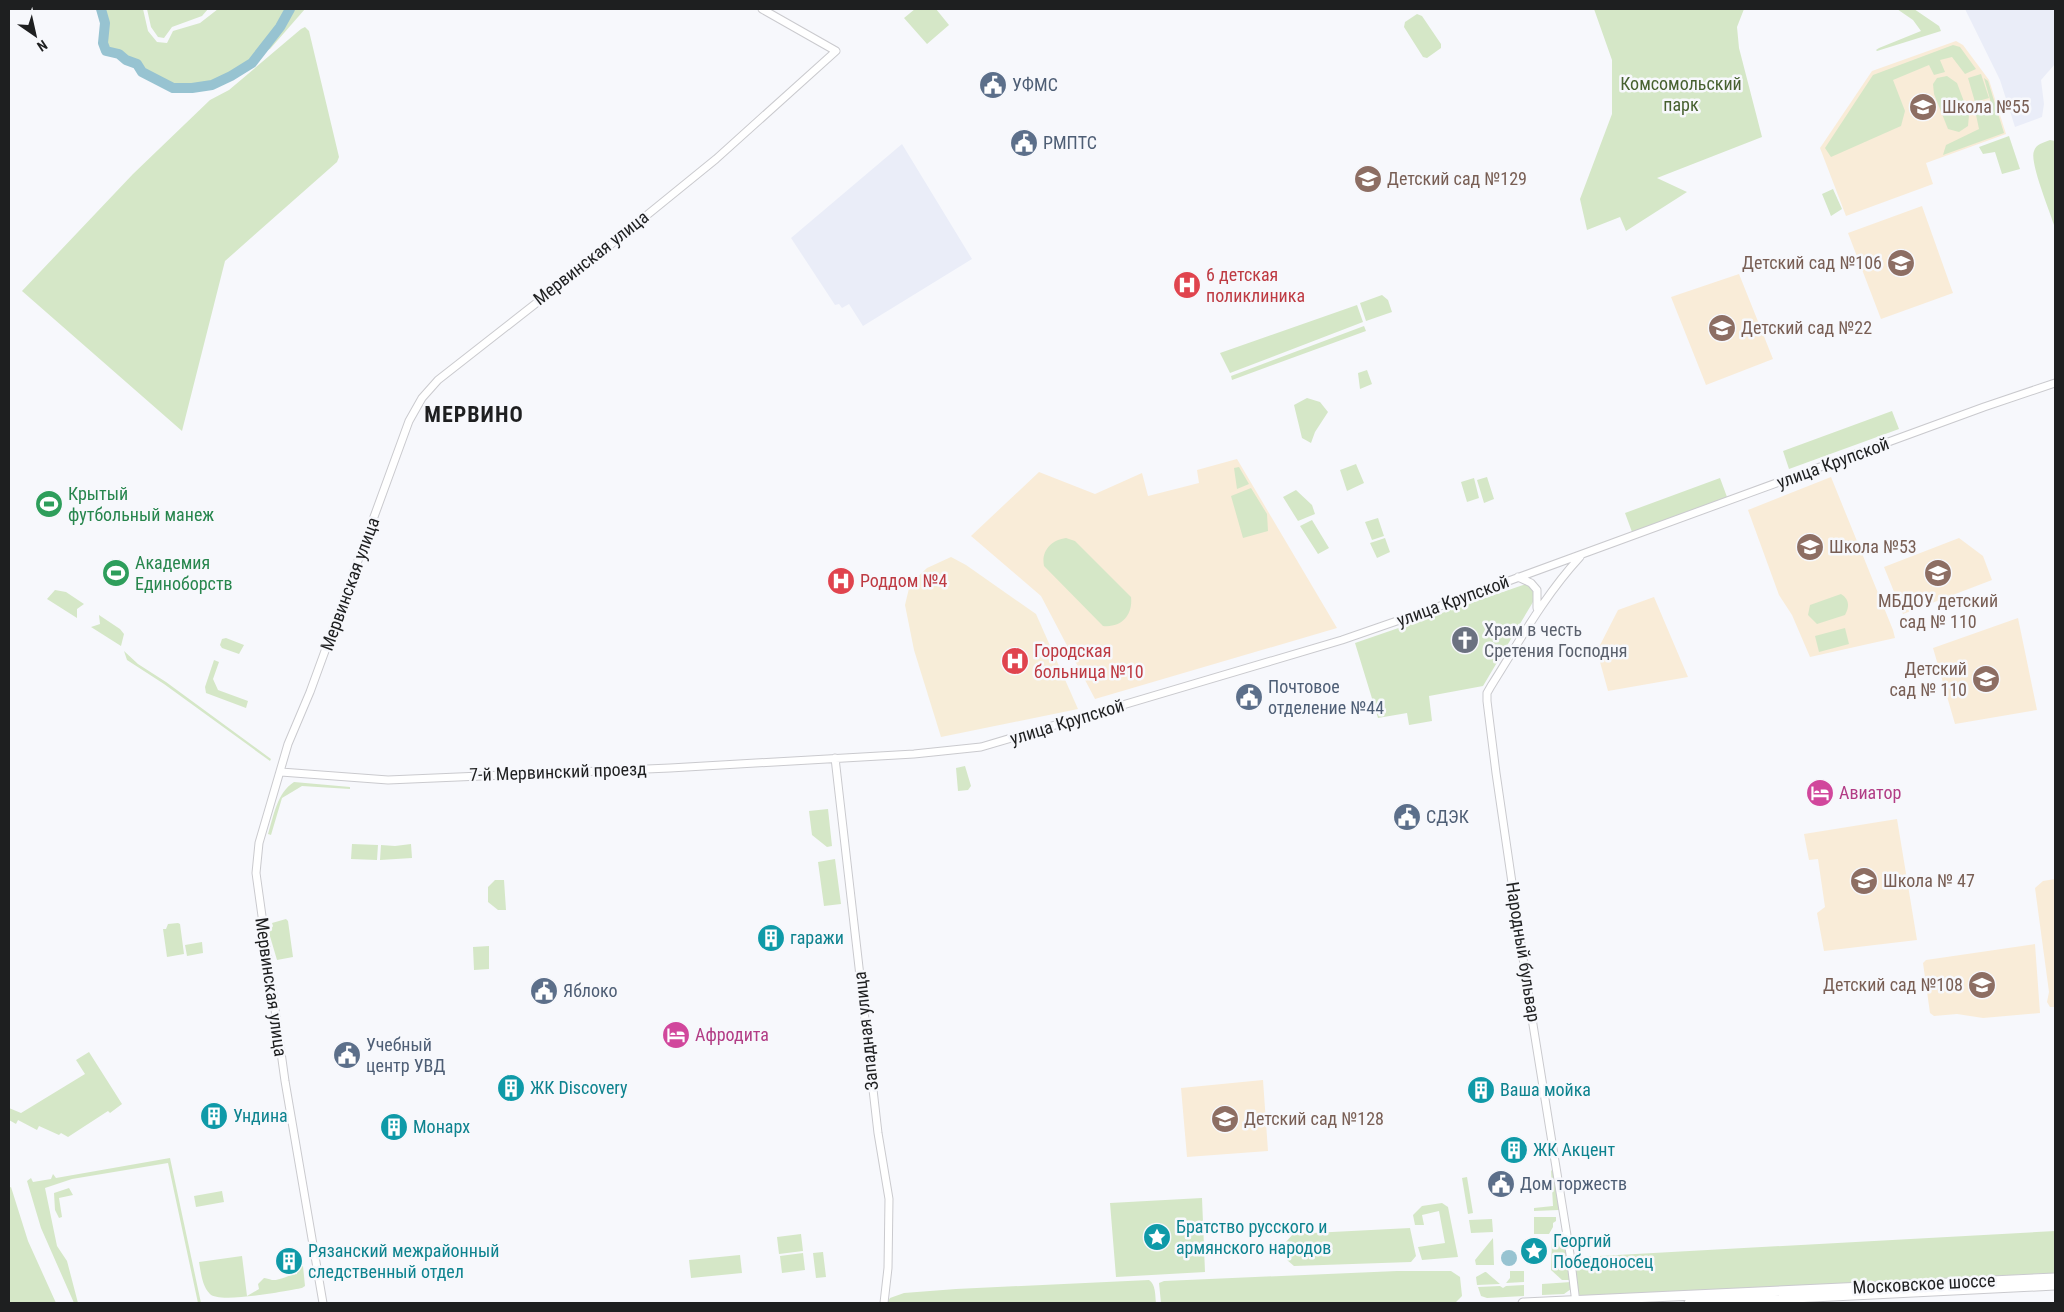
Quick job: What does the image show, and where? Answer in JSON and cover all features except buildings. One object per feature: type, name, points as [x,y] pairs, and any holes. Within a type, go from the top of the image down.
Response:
[{"type":"main road","name":"Московское шоссе","points":[[1524,1303],[2055,1278]]},
{"type":"main road","name":"Московское шоссе","points":[[1690,1303],[2055,1284]]},
{"type":"street","name":"Мервинская улица","points":[[323,1303],[285,1082],[256,873],[259,843],[288,744],[310,692],[409,421],[422,398],[438,380],[604,250],[716,159],[836,50],[762,9]]},
{"type":"street","name":"улица Крупской","points":[[835,758],[914,754],[994,744],[1342,640],[2055,383]]},
{"type":"street","name":"Народный бульвар","points":[[1575,1302],[1570,1254],[1497,782],[1487,693],[1536,613],[1562,576],[1581,555]]},
{"type":"street","points":[[1554,565],[1561,566],[1564,573],[1562,576]]},
{"type":"street","points":[[1518,577],[1531,583],[1537,590],[1538,602],[1536,613]]},
{"type":"street","name":"7-й Мервинский проезд","points":[[281,772],[388,780],[835,758]]},
{"type":"street","name":"Западная улица","points":[[835,758],[878,1133],[889,1199],[889,1254],[884,1303]]},
{"type":"shaded area","points":[[1965,9],[2055,9],[2055,64],[2041,80],[2044,104],[2042,117],[2015,127],[2000,80]]},
{"type":"shaded area","name":"Школа №55","points":[[1956,41],[1963,45],[1989,80],[2006,134],[1926,163],[1933,184],[1846,216],[1820,148],[1872,71]]},
{"type":"shaded area","points":[[902,144],[972,259],[863,326],[849,304],[842,308],[839,304],[835,305],[791,238]]},
{"type":"shaded area","name":"Детский сад №106","points":[[1922,206],[1953,293],[1881,319],[1848,233]]},
{"type":"shaded area","name":"Детский сад №22","points":[[1739,274],[1773,359],[1706,385],[1671,297]]},
{"type":"shaded area","points":[[1237,459],[1337,628],[1095,699],[1041,596],[971,536],[1039,472],[1095,494],[1142,473],[1148,496],[1199,483],[1197,470]]},
{"type":"shaded area","name":"Школа №53","points":[[1831,477],[1895,638],[1810,657],[1792,615],[1779,595],[1748,510]]},
{"type":"shaded area","name":"МБДОУ детский сад № 110","points":[[1959,538],[1983,556],[1992,580],[1903,614],[1884,567]]},
{"type":"shaded area","points":[[951,557],[966,565],[1036,614],[1078,709],[941,737],[914,650],[905,605],[910,584],[927,568]]},
{"type":"shaded area","points":[[1654,597],[1688,677],[1608,691],[1597,651],[1618,610]]},
{"type":"shaded area","name":"Детский сад № 110","points":[[2018,618],[2037,710],[1955,724],[1933,648]]},
{"type":"shaded area","name":"Школа № 47","points":[[1897,819],[1917,940],[1824,951],[1817,913],[1825,907],[1818,859],[1809,860],[1804,834]]},
{"type":"shaded area","points":[[2055,879],[2055,1007],[2050,1007],[2047,1002],[2049,992],[2035,888],[2043,881]]},
{"type":"shaded area","name":"Детский сад №108","points":[[2035,944],[2040,1013],[1983,1018],[1957,1014],[1934,1016],[1930,1013],[1923,963],[1926,960]]},
{"type":"shaded area","name":"Детский сад №128","points":[[1263,1080],[1268,1151],[1187,1157],[1181,1088]]},
{"type":"green space","points":[[101,9],[143,9],[148,31],[157,42],[167,43],[173,31],[200,23],[218,9],[305,9],[270,49],[260,53],[252,63],[231,76],[212,85],[173,88],[142,72],[137,64],[126,60],[119,54],[106,51],[103,43],[105,23]]},
{"type":"green space","points":[[147,9],[208,9],[202,16],[172,27],[164,38],[158,37],[151,27]]},
{"type":"green space","points":[[915,9],[936,9],[949,25],[927,44],[904,18]]},
{"type":"green space","name":"Комсомольский парк","points":[[1594,9],[1744,9],[1737,27],[1739,48],[1762,137],[1657,178],[1687,192],[1626,231],[1620,217],[1587,230],[1580,199],[1612,114],[1612,60]]},
{"type":"green space","points":[[1897,9],[1914,9],[1939,26],[1941,31],[1877,51],[1879,48],[1921,31],[1913,20]]},
{"type":"green space","points":[[1417,14],[1422,16],[1441,44],[1441,48],[1427,58],[1423,57],[1404,27],[1405,22]]},
{"type":"green space","points":[[305,27],[309,31],[339,157],[337,162],[225,261],[182,431],[22,291],[133,174],[210,100],[229,90]]},
{"type":"green space","points":[[1953,45],[1960,47],[1976,69],[1965,74],[1952,57],[1940,60],[1945,72],[1934,75],[1929,65],[1893,80],[1905,111],[1901,126],[1831,157],[1825,148],[1873,75]]},
{"type":"green space","points":[[1981,74],[1989,98],[1975,102],[1968,78]]},
{"type":"green space","points":[[1947,76],[1957,83],[1969,115],[1968,126],[1959,132],[1948,129],[1934,94],[1933,84],[1937,78]]},
{"type":"green space","points":[[1984,78],[1988,81],[2004,133],[1943,155],[1946,145],[1979,129],[1975,110],[1991,103]]},
{"type":"green space","points":[[2009,136],[2020,169],[2002,174],[1995,152],[1983,154],[1979,147]]},
{"type":"green space","points":[[2050,140],[2055,141],[2055,228],[2037,177],[2033,157],[2036,147]]},
{"type":"green space","points":[[1833,189],[1842,209],[1831,216],[1822,194]]},
{"type":"green space","points":[[1382,295],[1388,300],[1392,312],[1366,321],[1360,303]]},
{"type":"green space","points":[[1357,305],[1363,322],[1230,373],[1220,353]]},
{"type":"green space","points":[[1364,326],[1366,331],[1232,380],[1231,376]]},
{"type":"green space","points":[[1367,370],[1372,384],[1360,389],[1358,373]]},
{"type":"green space","points":[[1307,398],[1320,402],[1328,412],[1315,432],[1311,443],[1302,438],[1294,405]]},
{"type":"green space","points":[[1892,411],[1899,429],[1789,469],[1783,451]]},
{"type":"green space","points":[[1356,464],[1364,483],[1347,491],[1340,470]]},
{"type":"green space","points":[[1239,467],[1249,484],[1237,489],[1234,468]]},
{"type":"green space","points":[[1487,477],[1494,499],[1484,503],[1477,480]]},
{"type":"green space","points":[[1474,478],[1479,498],[1467,502],[1461,482]]},
{"type":"green space","points":[[1720,478],[1727,497],[1632,532],[1625,513]]},
{"type":"green space","points":[[1251,488],[1267,514],[1268,531],[1243,538],[1231,496]]},
{"type":"green space","points":[[1296,490],[1312,505],[1315,514],[1298,521],[1283,497]]},
{"type":"green space","points":[[1378,518],[1384,536],[1372,540],[1365,522]]},
{"type":"green space","points":[[1312,520],[1329,548],[1318,554],[1300,526]]},
{"type":"green space","points":[[1066,538],[1075,541],[1131,597],[1128,615],[1121,622],[1116,625],[1103,626],[1044,566],[1044,556],[1048,547],[1056,541]]},
{"type":"green space","points":[[1385,538],[1390,552],[1377,558],[1370,543]]},
{"type":"green space","points":[[1526,584],[1531,587],[1533,592],[1533,602],[1483,686],[1429,696],[1432,721],[1409,725],[1407,713],[1378,718],[1355,643]]},
{"type":"green space","points":[[55,590],[66,592],[84,604],[77,609],[77,618],[47,599]]},
{"type":"green space","points":[[1841,594],[1848,603],[1845,615],[1817,624],[1808,615],[1810,605]]},
{"type":"green space","points":[[99,615],[120,629],[124,634],[121,646],[91,627],[100,624]]},
{"type":"green space","points":[[1845,628],[1849,644],[1819,652],[1815,636]]},
{"type":"green space","points":[[226,638],[244,645],[239,654],[222,648],[220,645],[222,639]]},
{"type":"green space","points":[[124,651],[138,664],[166,682],[271,759],[270,761],[164,684],[127,660]]},
{"type":"green space","points":[[214,660],[219,662],[213,679],[218,690],[248,701],[246,708],[206,693],[205,687]]},
{"type":"green space","points":[[965,766],[971,786],[968,790],[958,791],[956,768]]},
{"type":"green space","points":[[294,782],[350,787],[350,789],[302,786],[282,798],[271,835],[268,834],[280,798]]},
{"type":"green space","points":[[828,809],[832,846],[827,847],[812,835],[809,811]]},
{"type":"green space","points":[[352,844],[378,845],[377,860],[351,859]]},
{"type":"green space","points":[[411,844],[412,858],[380,860],[381,845]]},
{"type":"green space","points":[[835,859],[841,904],[824,906],[818,862]]},
{"type":"green space","points":[[495,880],[504,880],[506,910],[498,910],[488,902],[488,887]]},
{"type":"green space","points":[[286,919],[288,921],[293,957],[277,960],[269,933],[273,926],[272,923]]},
{"type":"green space","points":[[168,924],[180,924],[184,954],[167,957],[163,929],[166,929]]},
{"type":"green space","points":[[202,942],[203,953],[187,956],[185,945]]},
{"type":"green space","points":[[489,946],[489,969],[474,970],[473,947]]},
{"type":"green space","points":[[89,1052],[122,1104],[68,1137],[39,1126],[37,1130],[18,1120],[16,1124],[9,1120],[9,1108],[21,1113],[85,1074],[76,1060]]},
{"type":"green space","points":[[170,1158],[201,1303],[198,1303],[168,1163],[72,1179],[45,1188],[57,1246],[67,1261],[78,1303],[74,1303],[41,1228],[27,1181],[31,1178],[33,1182],[51,1179],[53,1174],[56,1178]]},
{"type":"green space","points":[[1551,1170],[1553,1172],[1559,1210],[1534,1211],[1534,1208],[1553,1206]]},
{"type":"green space","points":[[1467,1177],[1473,1213],[1468,1214],[1462,1178]]},
{"type":"green space","points":[[11,1187],[28,1241],[56,1303],[9,1303],[9,1188]]},
{"type":"green space","points":[[69,1188],[73,1195],[59,1198],[62,1217],[59,1218],[55,1210],[54,1193]]},
{"type":"green space","points":[[222,1191],[224,1202],[196,1207],[194,1196]]},
{"type":"green space","points":[[1202,1198],[1205,1272],[1116,1277],[1110,1203]]},
{"type":"green space","points":[[1442,1203],[1448,1207],[1458,1257],[1422,1260],[1418,1247],[1445,1243],[1439,1211],[1422,1215],[1424,1225],[1415,1225],[1413,1215],[1422,1206]]},
{"type":"green space","points":[[1534,1217],[1556,1217],[1556,1221],[1553,1223],[1549,1234],[1534,1234]]},
{"type":"green space","points":[[1492,1219],[1493,1232],[1471,1233],[1469,1220]]},
{"type":"green space","points":[[1410,1228],[1416,1256],[1411,1262],[1294,1266],[1287,1260],[1286,1242],[1293,1234]]},
{"type":"green space","points":[[2055,1231],[2055,1273],[1582,1296],[1578,1294],[1574,1265],[1581,1257]]},
{"type":"green space","points":[[801,1234],[803,1251],[779,1254],[777,1237]]},
{"type":"green space","points":[[1493,1238],[1494,1265],[1476,1265],[1475,1260]]},
{"type":"green space","points":[[1552,1239],[1565,1239],[1571,1280],[1562,1280],[1551,1270]]},
{"type":"green space","points":[[823,1252],[826,1277],[816,1278],[813,1253]]},
{"type":"green space","points":[[803,1253],[805,1270],[782,1273],[780,1256]]},
{"type":"green space","points":[[740,1255],[742,1273],[691,1278],[689,1260]]},
{"type":"green space","points":[[242,1256],[247,1296],[259,1289],[258,1284],[264,1278],[274,1280],[297,1274],[297,1267],[303,1266],[305,1286],[282,1292],[253,1296],[226,1298],[210,1294],[201,1275],[199,1262]]},
{"type":"green space","points":[[1397,1271],[1451,1271],[1460,1277],[1462,1296],[1456,1302],[1428,1303],[1161,1303],[1159,1283],[1164,1281]]},
{"type":"green space","points":[[1510,1271],[1524,1271],[1524,1282],[1506,1283],[1510,1278]]},
{"type":"green space","points":[[1485,1272],[1500,1284],[1477,1285],[1476,1277]]},
{"type":"green space","points":[[1149,1280],[1154,1287],[1156,1303],[887,1303],[890,1298],[904,1293]]},
{"type":"green space","points":[[1571,1282],[1571,1289],[1564,1294],[1542,1295],[1542,1284]]},
{"type":"green space","points":[[1524,1285],[1524,1296],[1487,1298],[1481,1296],[1478,1287],[1500,1286],[1503,1288],[1506,1286]]},
{"type":"water","points":[[1509,1250],[1515,1252],[1517,1258],[1515,1264],[1509,1266],[1503,1264],[1501,1258],[1503,1252]]},
{"type":"waterway","points":[[101,9],[105,23],[103,43],[106,51],[119,54],[126,60],[137,64],[142,72],[173,88],[212,85],[252,63],[280,27],[290,9]]},
{"type":"place","name":"УФМС","points":[[993,85]]},
{"type":"place","name":"Школа №55","points":[[1923,107]]},
{"type":"place","name":"РМПТС","points":[[1024,143]]},
{"type":"place","name":"Детский сад №129","points":[[1368,179]]},
{"type":"place","name":"Детский сад №106","points":[[1901,263]]},
{"type":"place","name":"6 детская поликлиника","points":[[1187,285]]},
{"type":"place","name":"Детский сад №22","points":[[1722,328]]},
{"type":"place","name":"Крытый футбольный манеж","points":[[49,504]]},
{"type":"place","name":"Школа №53","points":[[1810,547]]},
{"type":"place","name":"Академия Единоборств","points":[[116,573]]},
{"type":"place","name":"МБДОУ детский сад № 110","points":[[1938,573]]},
{"type":"place","name":"Роддом №4","points":[[841,581]]},
{"type":"place","name":"Храм в честь Сретения Господня","points":[[1465,640]]},
{"type":"place","name":"Городская больница №10","points":[[1015,661]]},
{"type":"place","name":"Детский сад № 110","points":[[1986,679]]},
{"type":"place","name":"Почтовое отделение №44","points":[[1249,697]]},
{"type":"place","name":"Авиатор","points":[[1820,793]]},
{"type":"place","name":"СДЭК","points":[[1407,817]]},
{"type":"place","name":"Школа № 47","points":[[1864,881]]},
{"type":"place","name":"гаражи","points":[[771,938]]},
{"type":"place","name":"Детский сад №108","points":[[1982,985]]},
{"type":"place","name":"Яблоко","points":[[544,991]]},
{"type":"place","name":"Афродита","points":[[676,1035]]},
{"type":"place","name":"Учебный центр УВД","points":[[347,1055]]},
{"type":"place","name":"ЖК Discovery","points":[[511,1088]]},
{"type":"place","name":"Ваша мойка","points":[[1481,1090]]},
{"type":"place","name":"Ундина","points":[[214,1116]]},
{"type":"place","name":"Детский сад №128","points":[[1225,1119]]},
{"type":"place","name":"Монарх","points":[[394,1127]]},
{"type":"place","name":"ЖК Акцент","points":[[1514,1150]]},
{"type":"place","name":"Дом торжеств","points":[[1501,1184]]},
{"type":"place","name":"Братство русского и армянского народов","points":[[1157,1237]]},
{"type":"place","name":"Георгий Победоносец","points":[[1534,1251]]},
{"type":"place","name":"Рязанский межрайонный следственный отдел","points":[[289,1261]]},
{"type":"district","name":"МЕРВИНО","points":[[474,414]]}]
